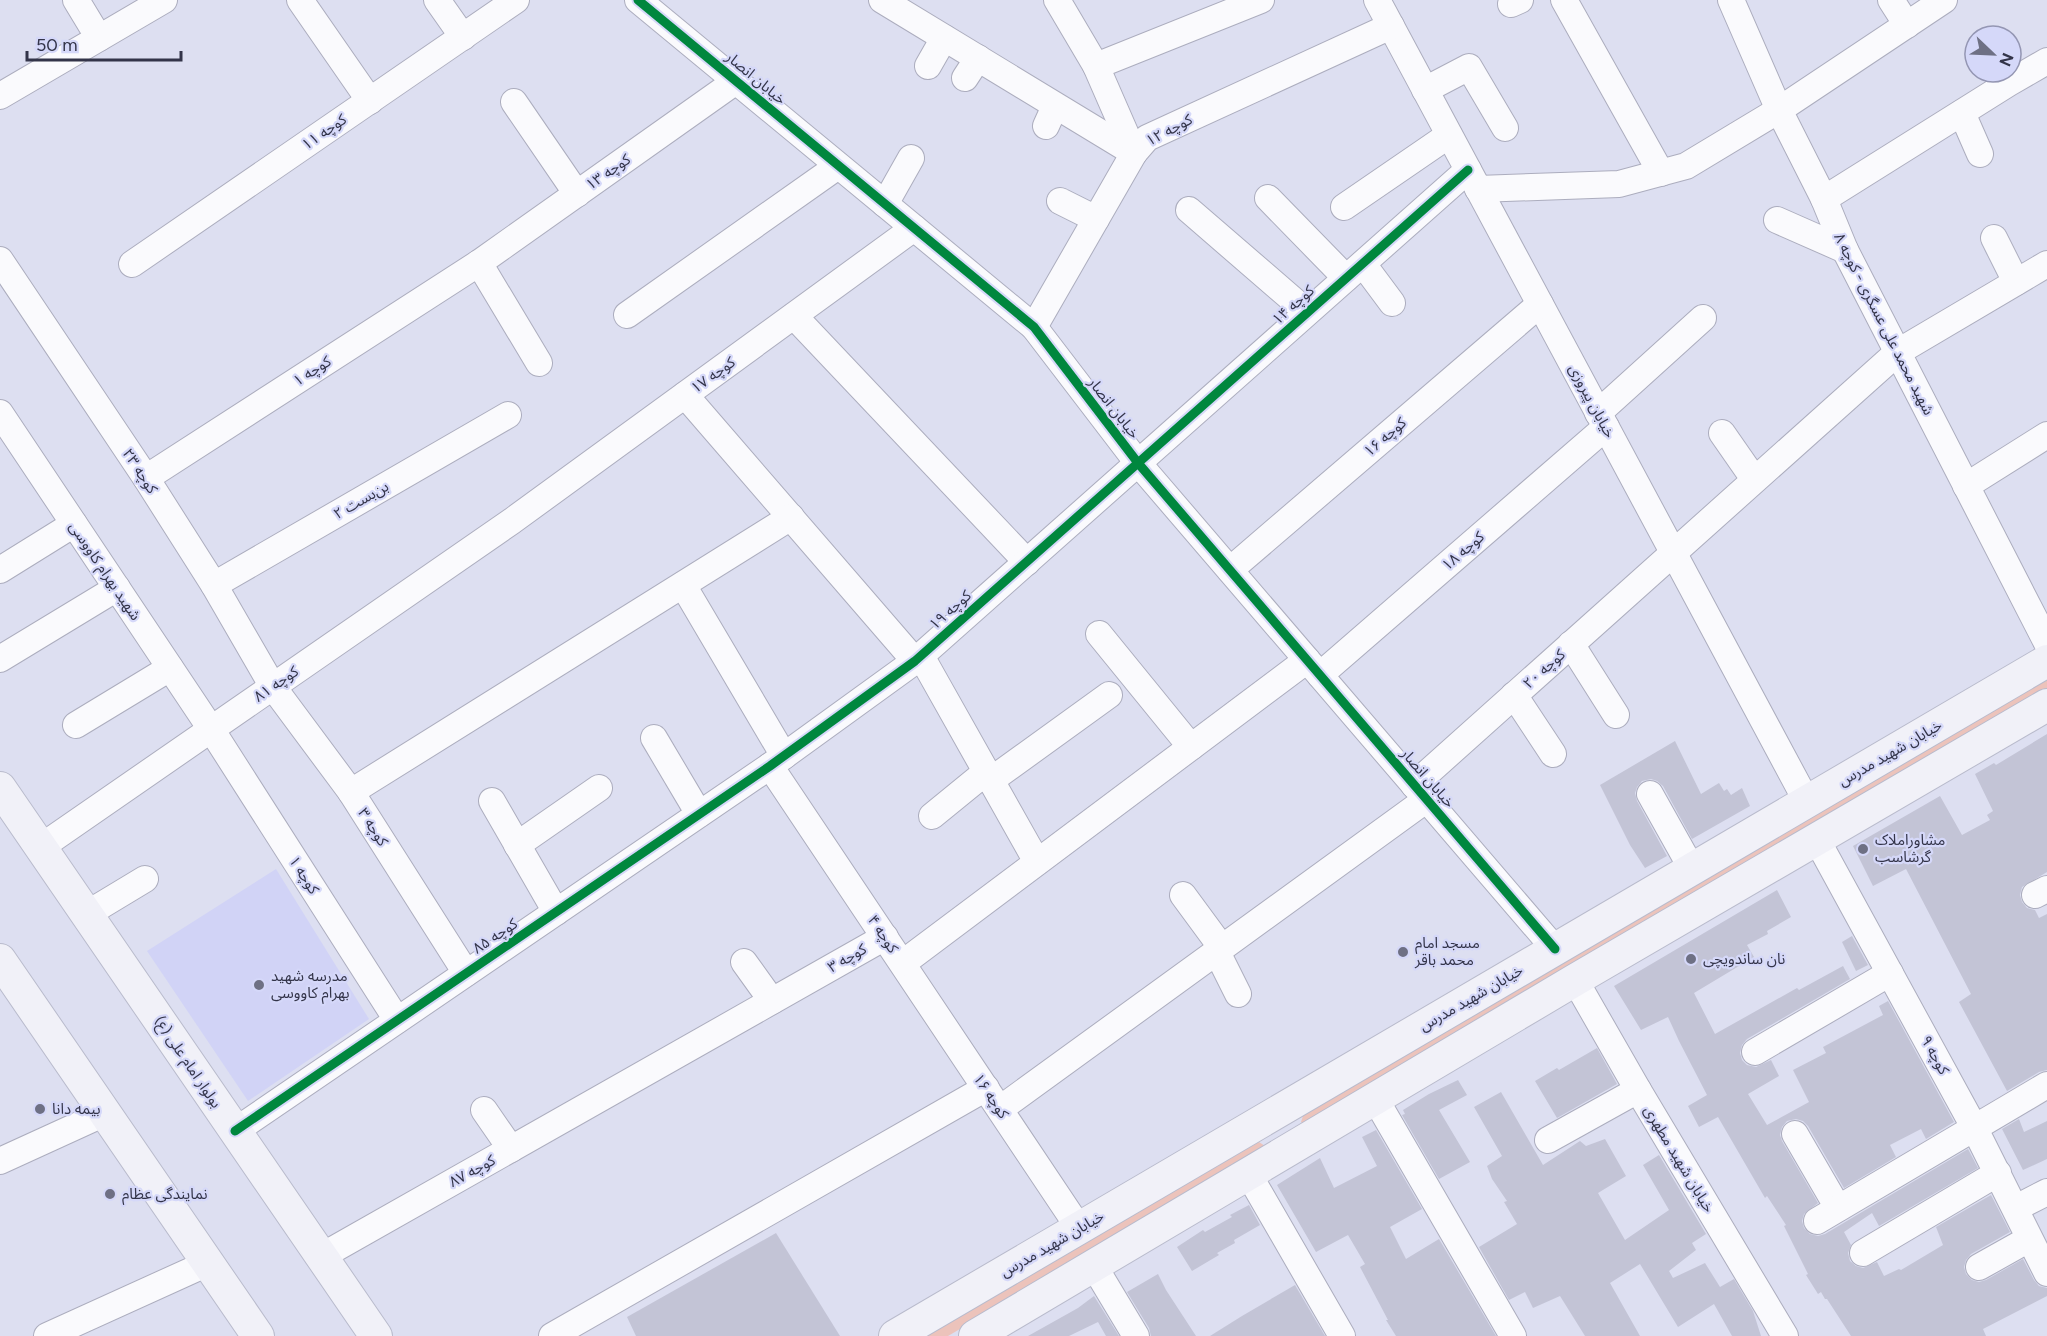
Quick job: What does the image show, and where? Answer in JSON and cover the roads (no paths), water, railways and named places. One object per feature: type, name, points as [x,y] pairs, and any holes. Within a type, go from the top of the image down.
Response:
[{"type":"main road","name":"خیابان شهید مدرس","points":[[895,1336],[2047,661]]},
{"type":"main road","points":[[975,1336],[1575,980],[2047,705]]},
{"type":"main road","name":"بولوار امام علی (ع)","points":[[0,788],[376,1336]]},
{"type":"main road","points":[[1,962],[258,1336]]},
{"type":"street","points":[[76,0],[99,38]]},
{"type":"street","points":[[0,96],[164,0]]},
{"type":"street","points":[[300,0],[370,101]]},
{"type":"street","points":[[437,0],[462,37]]},
{"type":"street","name":"کوچه ۱۱","points":[[132,264],[516,0]]},
{"type":"street","name":"خیابان انصار","points":[[639,0],[1034,327],[1138,463],[1555,949]]},
{"type":"street","points":[[882,0],[944,38],[972,68],[1051,116],[1134,153]]},
{"type":"street","points":[[1057,0],[1096,66],[1134,153]]},
{"type":"street","points":[[1096,66],[1261,0]]},
{"type":"street","points":[[1564,0],[1661,173]]},
{"type":"street","name":"شهید محمد علی عسگری - کوچه ۸","points":[[1731,0],[1779,110],[1824,199],[1845,250],[2047,643]]},
{"type":"street","points":[[1891,0],[1907,25]]},
{"type":"street","points":[[1473,179],[1619,184],[1686,166],[1779,110],[1944,0]]},
{"type":"street","name":"خیابان پیروزی","points":[[1384,8],[1425,90],[1807,802]]},
{"type":"street","name":"کوچه ۱۲","points":[[1034,327],[1134,153],[1147,138],[1384,8]]},
{"type":"street","points":[[928,66],[944,38]]},
{"type":"street","points":[[1824,199],[2009,83],[2047,62]]},
{"type":"street","points":[[1425,90],[1469,67],[1505,128]]},
{"type":"street","name":"کوچه ۱۳","points":[[479,263],[736,81]]},
{"type":"street","points":[[514,102],[577,194]]},
{"type":"street","points":[[1962,112],[1980,154]]},
{"type":"street","points":[[1344,207],[1449,135]]},
{"type":"street","points":[[885,204],[911,158]]},
{"type":"street","points":[[627,315],[838,166]]},
{"type":"street","name":"کوچه ۱۴","points":[[1138,463],[1355,271],[1473,179]]},
{"type":"street","points":[[1268,198],[1392,303]]},
{"type":"street","points":[[1060,201],[1096,219]]},
{"type":"street","points":[[1189,210],[1307,312]]},
{"type":"street","points":[[1777,220],[1845,250]]},
{"type":"street","name":"کوچه ۱۷","points":[[512,521],[914,228]]},
{"type":"street","points":[[1994,238],[2016,282]]},
{"type":"street","name":"کوچه ۲۳","points":[[0,260],[146,478],[214,585],[273,687]]},
{"type":"street","points":[[479,263],[539,363]]},
{"type":"street","name":"کوچه ۱","points":[[146,478],[479,263]]},
{"type":"street","points":[[1898,351],[2047,264]]},
{"type":"street","name":"کوچه ۱۶","points":[[1230,570],[1540,304]]},
{"type":"street","points":[[794,316],[1027,562]]},
{"type":"street","points":[[1602,420],[1703,318]]},
{"type":"street","name":"کوچه ۲۰","points":[[1421,792],[1514,695],[1898,351]]},
{"type":"street","points":[[686,395],[918,659],[1037,862]]},
{"type":"street","name":"بن‌بست ۲","points":[[214,585],[508,415]]},
{"type":"street","name":"کوچه ۱۸","points":[[1191,747],[1313,667],[1602,420]]},
{"type":"street","name":"شهید بهرام کاووسی","points":[[3,423],[74,524],[211,729]]},
{"type":"street","points":[[1722,433],[1754,479]]},
{"type":"street","points":[[1966,486],[2047,435]]},
{"type":"street","name":"کوچه ۱۹","points":[[777,761],[918,659],[1138,463]]},
{"type":"street","points":[[351,792],[791,517]]},
{"type":"street","name":"کوچه ۸۱","points":[[41,847],[512,521]]},
{"type":"street","points":[[0,570],[74,524]]},
{"type":"street","points":[[683,585],[777,761]]},
{"type":"street","points":[[0,658],[117,588]]},
{"type":"street","points":[[1099,634],[1191,747]]},
{"type":"street","points":[[1571,644],[1616,715]]},
{"type":"street","points":[[76,725],[170,668]]},
{"type":"street","name":"کوچه ۳","points":[[273,687],[351,792],[466,973]]},
{"type":"street","points":[[932,816],[1109,695]]},
{"type":"street","points":[[1514,695],[1553,754]]},
{"type":"street","name":"کوچه ۱","points":[[211,729],[397,1020]]},
{"type":"street","points":[[654,738],[699,814]]},
{"type":"street","name":"کوچه ۴","points":[[777,761],[903,963],[1191,747]]},
{"type":"street","name":"کوچه ۸۵","points":[[236,1131],[777,761]]},
{"type":"street","points":[[517,845],[599,788]]},
{"type":"street","points":[[1000,1109],[1220,950],[1421,792]]},
{"type":"street","points":[[1650,794],[1692,869]]},
{"type":"street","points":[[492,801],[556,912]]},
{"type":"street","name":"کوچه ۹","points":[[1817,840],[1974,1127],[2047,1273]]},
{"type":"street","points":[[87,914],[146,879]]},
{"type":"street","points":[[1183,895],[1220,950],[1238,994]]},
{"type":"street","name":"کوچه ۳","points":[[621,1086],[885,937]]},
{"type":"street","points":[[744,962],[772,1000]]},
{"type":"street","name":"کوچه ۱۶","points":[[903,963],[1078,1228]]},
{"type":"street","points":[[1755,1052],[1890,973]]},
{"type":"street","name":"خیابان شهید مطهری","points":[[1575,980],[1785,1336]]},
{"type":"street","points":[[1796,1134],[1828,1214],[2047,1085]]},
{"type":"street","name":"کوچه ۸۷","points":[[322,1256],[621,1086]]},
{"type":"street","points":[[552,1336],[986,1088]]},
{"type":"street","points":[[1548,1140],[1638,1090]]},
{"type":"street","points":[[1376,1100],[1513,1336]]},
{"type":"street","points":[[484,1110],[511,1149]]},
{"type":"street","points":[[0,1161],[105,1113]]},
{"type":"street","points":[[1863,1253],[1998,1173]]},
{"type":"street","points":[[1249,1175],[1342,1336]]},
{"type":"street","points":[[2016,1208],[2047,1192]]},
{"type":"street","points":[[1979,1267],[2029,1239]]},
{"type":"street","points":[[47,1336],[208,1263]]},
{"type":"street","points":[[1094,1266],[1136,1336]]},
{"type":"place","name":"مشاوراملاک گرشاسب","points":[[1863,849]]},
{"type":"place","name":"مسجد امام محمد باقر","points":[[1403,952]]},
{"type":"place","name":"نان ساندویچی","points":[[1691,959]]},
{"type":"place","name":"مدرسه شهید بهرام کاووسی","points":[[259,985]]},
{"type":"place","name":"بیمه دانا","points":[[40,1109]]},
{"type":"place","name":"نمایندگی عظام","points":[[110,1194]]}]
